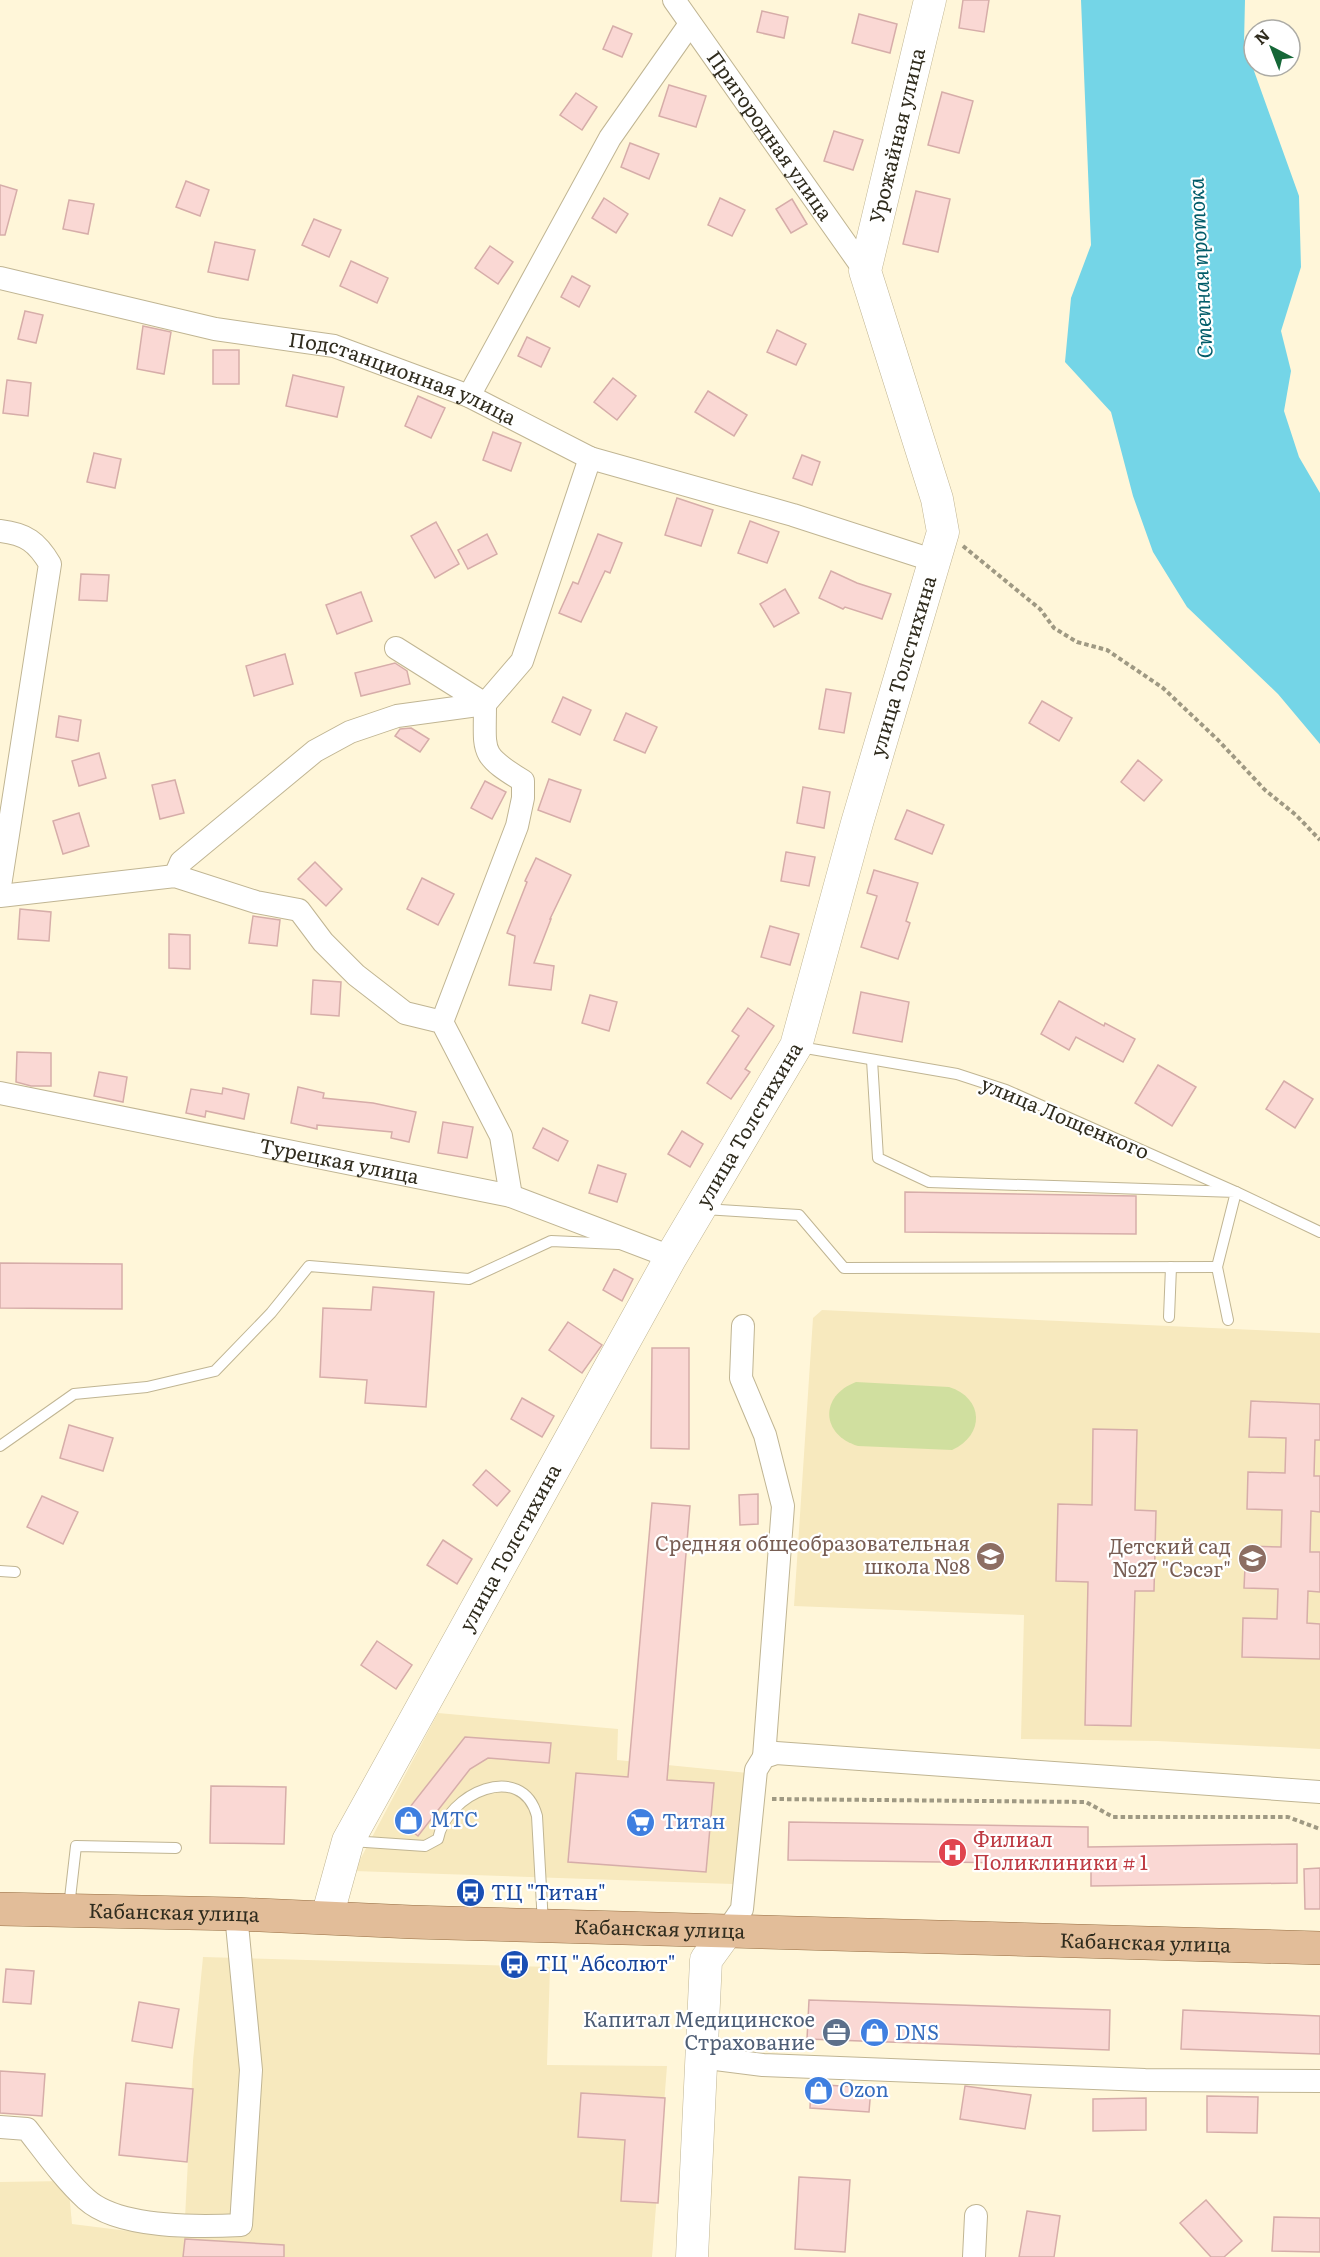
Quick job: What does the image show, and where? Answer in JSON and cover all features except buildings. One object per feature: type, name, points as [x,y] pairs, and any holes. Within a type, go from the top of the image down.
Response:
[{"type":"main road","name":"Кабанская улица","points":[[0,1909],[236,1914],[412,1922],[1320,1948]]},
{"type":"street","name":"Пригородная улица","points":[[674,0],[865,271]]},
{"type":"street","name":"Урожайная улица","points":[[865,271],[930,0]]},
{"type":"street","points":[[469,396],[610,138],[690,24]]},
{"type":"street","name":"улица Толстихина","points":[[327,1917],[348,1841],[671,1257],[796,1046],[857,823],[939,547],[937,499],[865,271]]},
{"type":"street","name":"Подстанционная улица","points":[[0,278],[215,329],[333,346],[469,396],[591,458],[794,515],[939,547]]},
{"type":"street","points":[[175,876],[181,862],[315,751],[350,732],[397,716],[485,704],[522,661],[591,458]]},
{"type":"street","points":[[0,531],[19,533],[43,552],[50,564],[0,886]]},
{"type":"street","points":[[396,648],[485,704]]},
{"type":"street","points":[[485,704],[487,754],[495,763],[523,781],[523,798],[517,826],[442,1022],[501,1136],[511,1196]]},
{"type":"street","points":[[0,896],[175,876],[256,902],[299,910],[323,942],[364,981],[405,1013],[442,1022]]},
{"type":"street","name":"Турецкая улица","points":[[0,1094],[511,1196],[671,1257]]},
{"type":"street","points":[[692,2257],[706,1959],[742,1909],[756,1770],[764,1757],[783,1506],[765,1435],[741,1378],[743,1326]]},
{"type":"street","points":[[764,1757],[776,1753],[1320,1792]]},
{"type":"street","points":[[0,2127],[27,2129],[87,2200],[102,2210],[145,2222],[198,2227],[241,2225],[251,2070],[236,1914]]},
{"type":"street","points":[[700,2057],[763,2065],[1133,2079],[1320,2081]]},
{"type":"street","points":[[974,2257],[976,2216]]},
{"type":"lane","name":"улица Лощенкого","points":[[796,1046],[957,1074],[1006,1090],[1236,1192],[1320,1232]]},
{"type":"lane","points":[[872,1060],[878,1158],[929,1182],[1236,1192],[1216,1267],[1228,1320]]},
{"type":"lane","points":[[699,1209],[799,1215],[844,1268],[1216,1267]]},
{"type":"lane","points":[[0,1446],[74,1394],[147,1387],[215,1371],[272,1313],[309,1266],[469,1279],[551,1241],[641,1245]]},
{"type":"lane","points":[[1169,1317],[1171,1267]]},
{"type":"lane","points":[[0,1571],[15,1572]]},
{"type":"lane","points":[[348,1841],[425,1846],[438,1839],[440,1829],[452,1809],[473,1794],[498,1786],[520,1792],[534,1804],[537,1816],[543,1926]]},
{"type":"lane","points":[[68,1910],[76,1846],[176,1848]]},
{"type":"path","points":[[939,547],[960,544],[1040,609],[1054,628],[1077,642],[1107,650],[1163,688],[1218,740],[1265,790],[1296,815],[1320,840]]},
{"type":"path","points":[[753,1799],[1086,1802],[1113,1817],[1288,1817],[1320,1829]]},
{"type":"shaded area","name":"Средняя общеобразовательная школа №8","points":[[822,1310],[1320,1333],[1320,1749],[1158,1741],[1021,1739],[1024,1615],[794,1606],[813,1318]]},
{"type":"shaded area","points":[[438,1713],[618,1729],[617,1760],[748,1773],[733,1884],[354,1871]]},
{"type":"shaded area","points":[[203,1957],[550,1967],[547,2065],[667,2066],[652,2257],[0,2257],[0,2182],[68,2181],[72,2224],[184,2238],[193,2061]]},
{"type":"green space","points":[[856,1382],[949,1387],[961,1392],[969,1399],[976,1417],[975,1426],[963,1443],[952,1450],[858,1446],[846,1441],[837,1433],[831,1425],[829,1415],[836,1396],[844,1388]]},
{"type":"water","name":"Степная протока","points":[[1081,0],[1245,0],[1245,18],[1242,18],[1242,78],[1257,78],[1299,196],[1301,267],[1281,331],[1291,371],[1284,411],[1299,457],[1320,493],[1320,744],[1278,694],[1187,607],[1153,552],[1133,496],[1111,412],[1065,362],[1071,298],[1091,245]]},
{"type":"place","name":"Средняя общеобразовательная школа №8","points":[[991,1556]]},
{"type":"place","name":"Детский сад №27 \"Сэсэг\"","points":[[1252,1559]]},
{"type":"place","name":"МТС","points":[[409,1820]]},
{"type":"place","name":"Титан","points":[[641,1822]]},
{"type":"place","name":"Филиал Поликлиники # 1","points":[[952,1852]]},
{"type":"place","name":"ТЦ \"Титан\"","points":[[470,1893]]},
{"type":"place","name":"ТЦ \"Абсолют\"","points":[[515,1964]]},
{"type":"place","name":"Капитал Медицинское Страхование","points":[[836,2032]]},
{"type":"place","name":"DNS","points":[[874,2033]]},
{"type":"place","name":"Ozon","points":[[818,2090]]}]
